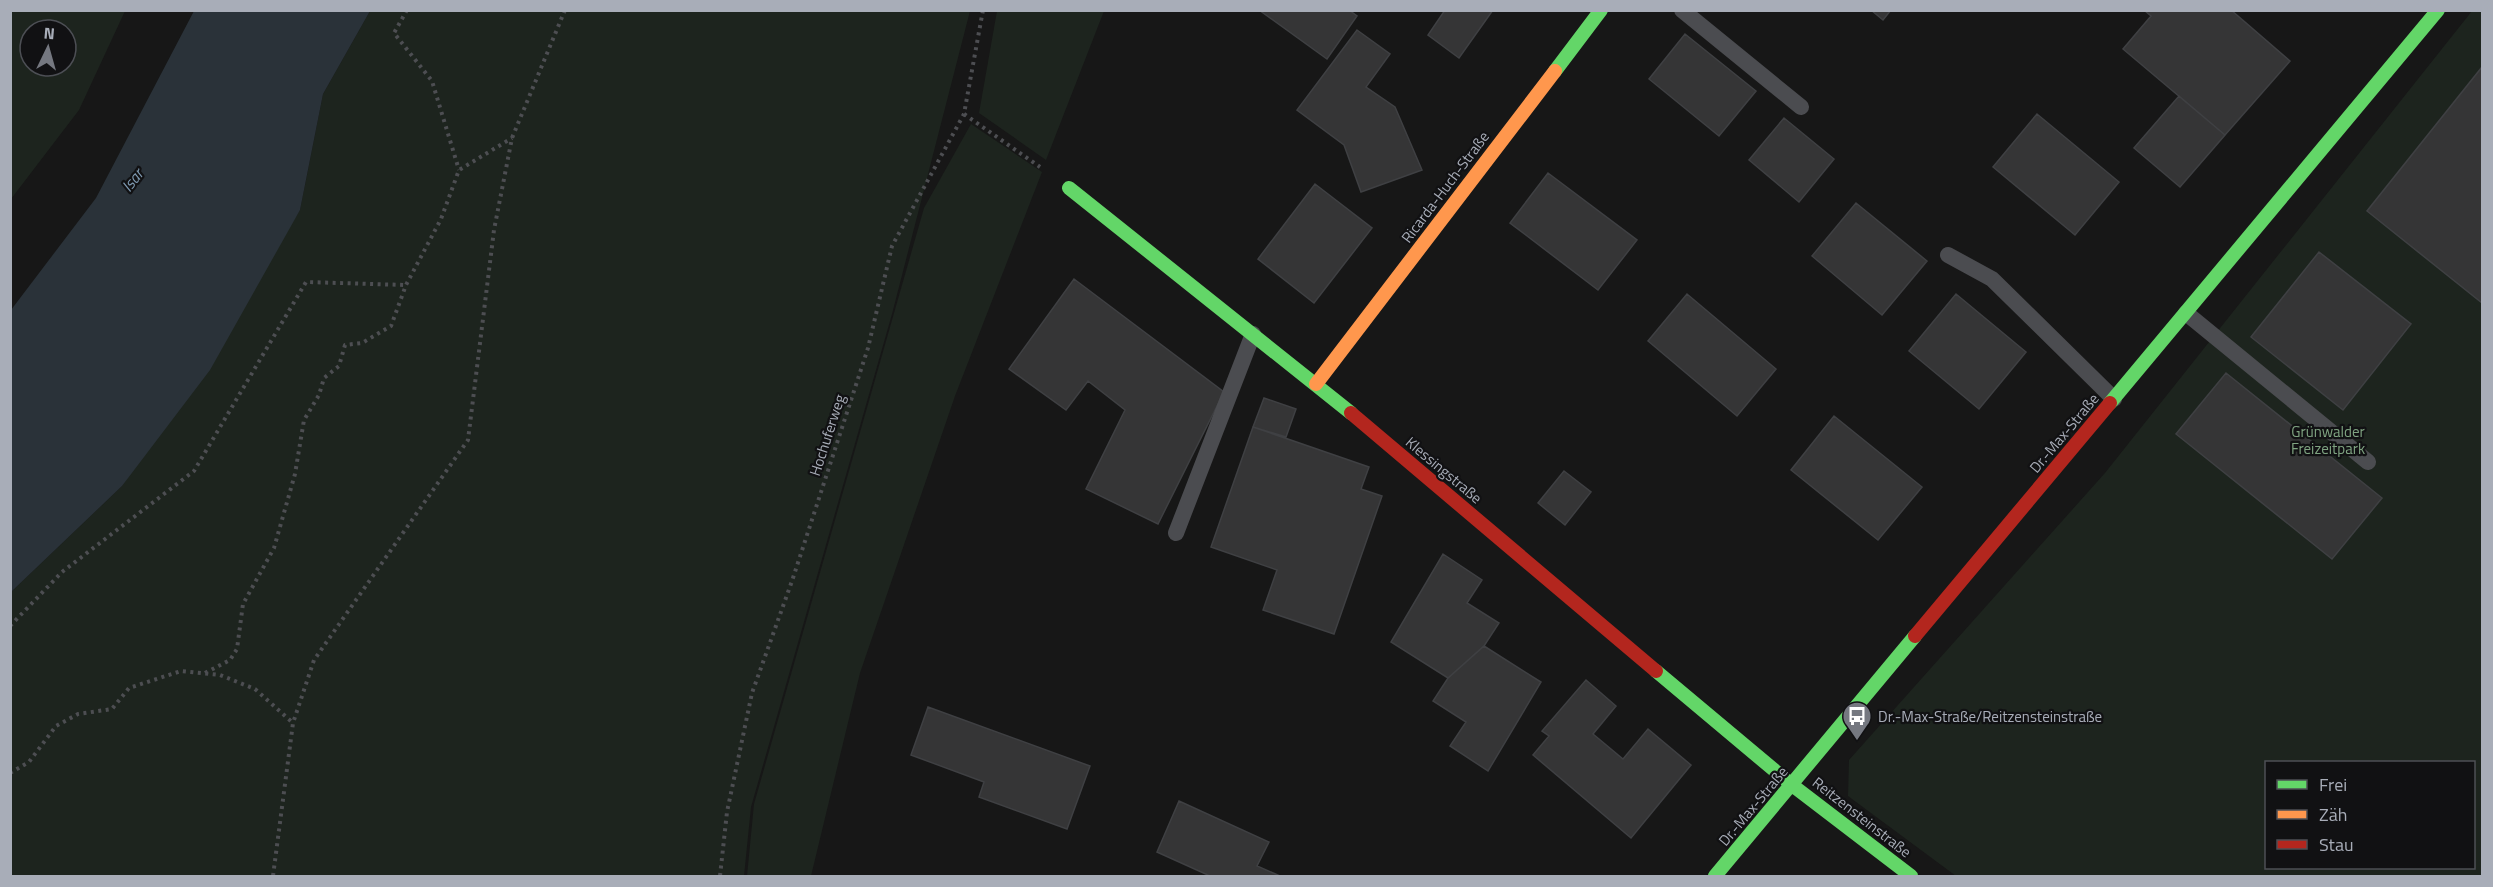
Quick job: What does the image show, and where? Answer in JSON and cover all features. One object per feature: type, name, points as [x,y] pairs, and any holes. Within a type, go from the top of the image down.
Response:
[{"type":"street","name":"Ricarda-Huch-Straße","points":[[1316,384],[1601,10]]},
{"type":"street","name":"Dr.-Max-Straße","points":[[1715,876],[2438,10]]},
{"type":"street","name":"Klessingstraße","points":[[1069,188],[1316,384],[1792,784]]},
{"type":"street","name":"Reitzensteinstraße","points":[[1792,784],[1911,876]]},
{"type":"lane","points":[[1682,10],[1801,107]]},
{"type":"lane","points":[[1948,255],[1992,279],[2114,399]]},
{"type":"lane","points":[[2186,313],[2368,462]]},
{"type":"lane","points":[[1176,533],[1253,334]]},
{"type":"path","points":[[205,674],[230,660],[237,649],[243,604],[274,548],[295,474],[304,420],[319,395],[324,378],[339,366],[345,345],[362,343],[391,326],[405,285],[441,219],[459,170],[432,81],[394,33],[407,10]]},
{"type":"path","points":[[273,876],[293,723],[314,660],[468,440],[494,230],[512,138],[565,10]]},
{"type":"path","name":"Hochuferweg","points":[[720,876],[727,812],[752,693],[868,348],[892,246],[964,114],[983,10]]},
{"type":"path","points":[[964,114],[1069,188]]},
{"type":"path","points":[[459,170],[512,138]]},
{"type":"path","points":[[10,626],[62,572],[194,471],[306,282],[405,285]]},
{"type":"path","points":[[10,773],[29,762],[56,726],[78,714],[112,709],[129,687],[181,671],[220,675],[255,689],[293,723]]},
{"type":"green space","points":[[11,10],[125,11],[79,110],[11,199]]},
{"type":"green space","points":[[370,11],[970,11],[892,314],[751,807],[744,876],[11,876],[11,592],[122,486],[300,210],[323,94]]},
{"type":"green space","points":[[997,11],[1104,11],[1046,160],[979,113]]},
{"type":"green space","name":"Grünwalder Freizeitpark","points":[[2472,11],[2482,11],[2482,876],[1956,876],[1848,796],[1849,760],[2105,473]]},
{"type":"green space","points":[[971,124],[1042,172],[955,396],[860,673],[811,876],[747,876],[754,804],[924,208]]},
{"type":"water","name":"Isar","points":[[194,11],[370,11],[323,94],[300,210],[210,370],[122,486],[11,592],[11,310],[96,198]]},
{"type":"building","points":[[1259,10],[1349,10],[1357,16],[1327,59]]},
{"type":"building","points":[[1445,10],[1493,10],[1459,58],[1428,35]]},
{"type":"building","points":[[1871,10],[1891,10],[1883,20]]},
{"type":"building","points":[[2144,10],[2231,10],[2290,61],[2225,135],[2123,49],[2151,16]]},
{"type":"building","points":[[1357,30],[1390,54],[1366,87],[1395,107],[1422,170],[1361,192],[1344,145],[1297,110]]},
{"type":"building","points":[[1685,34],[1756,91],[1719,136],[1649,79]]},
{"type":"building","points":[[2482,67],[2482,303],[2367,211]]},
{"type":"building","points":[[2179,96],[2225,135],[2180,187],[2134,148]]},
{"type":"building","points":[[2037,114],[2119,182],[2075,235],[1993,167]]},
{"type":"building","points":[[1784,118],[1834,159],[1799,202],[1749,160]]},
{"type":"building","points":[[1548,173],[1637,240],[1598,290],[1510,223]]},
{"type":"building","points":[[1315,184],[1372,228],[1314,303],[1258,259]]},
{"type":"building","points":[[1856,203],[1927,261],[1882,315],[1812,256]]},
{"type":"building","points":[[2319,252],[2411,324],[2343,410],[2251,337]]},
{"type":"building","points":[[1074,279],[1224,392],[1158,524],[1086,489],[1125,410],[1088,381],[1066,410],[1009,369]]},
{"type":"building","points":[[1687,294],[1776,369],[1737,416],[1648,341]]},
{"type":"building","points":[[1956,294],[2026,352],[1979,409],[1909,351]]},
{"type":"building","points":[[2226,373],[2382,498],[2332,559],[2176,434]]},
{"type":"building","points":[[1264,398],[1296,409],[1286,437],[1253,427]]},
{"type":"building","points":[[1834,416],[1922,487],[1878,540],[1791,470]]},
{"type":"building","points":[[1253,427],[1369,467],[1361,489],[1382,496],[1334,634],[1263,610],[1277,570],[1211,547]]},
{"type":"building","points":[[1564,471],[1591,492],[1565,525],[1538,503]]},
{"type":"building","points":[[1443,554],[1482,580],[1467,603],[1499,623],[1484,646],[1448,678],[1391,642]]},
{"type":"building","points":[[1484,646],[1541,682],[1488,771],[1450,746],[1466,722],[1433,701],[1448,678]]},
{"type":"building","points":[[1586,680],[1616,706],[1593,734],[1623,759],[1648,729],[1691,765],[1631,838],[1533,755],[1549,736],[1542,731]]},
{"type":"building","points":[[928,707],[1090,766],[1067,829],[979,797],[984,782],[911,755]]},
{"type":"building","points":[[1179,801],[1269,842],[1257,866],[1280,876],[1210,876],[1157,852]]},
{"type":"traffic: fast","points":[[1555,71],[1601,10]]},
{"type":"traffic: fast","points":[[2110,403],[2438,10]]},
{"type":"traffic: fast","points":[[1069,188],[1351,413]]},
{"type":"traffic: fast","points":[[1715,876],[1915,636]]},
{"type":"traffic: fast","points":[[1656,671],[1792,785],[1911,876]]},
{"type":"traffic: slow","points":[[1316,384],[1555,71]]},
{"type":"traffic: jam","points":[[1915,636],[2110,403]]},
{"type":"traffic: jam","points":[[1351,413],[1656,671]]},
{"type":"place","name":"Dr.-Max-Straße/Reitzensteinstraße","points":[[1857,742]]}]
